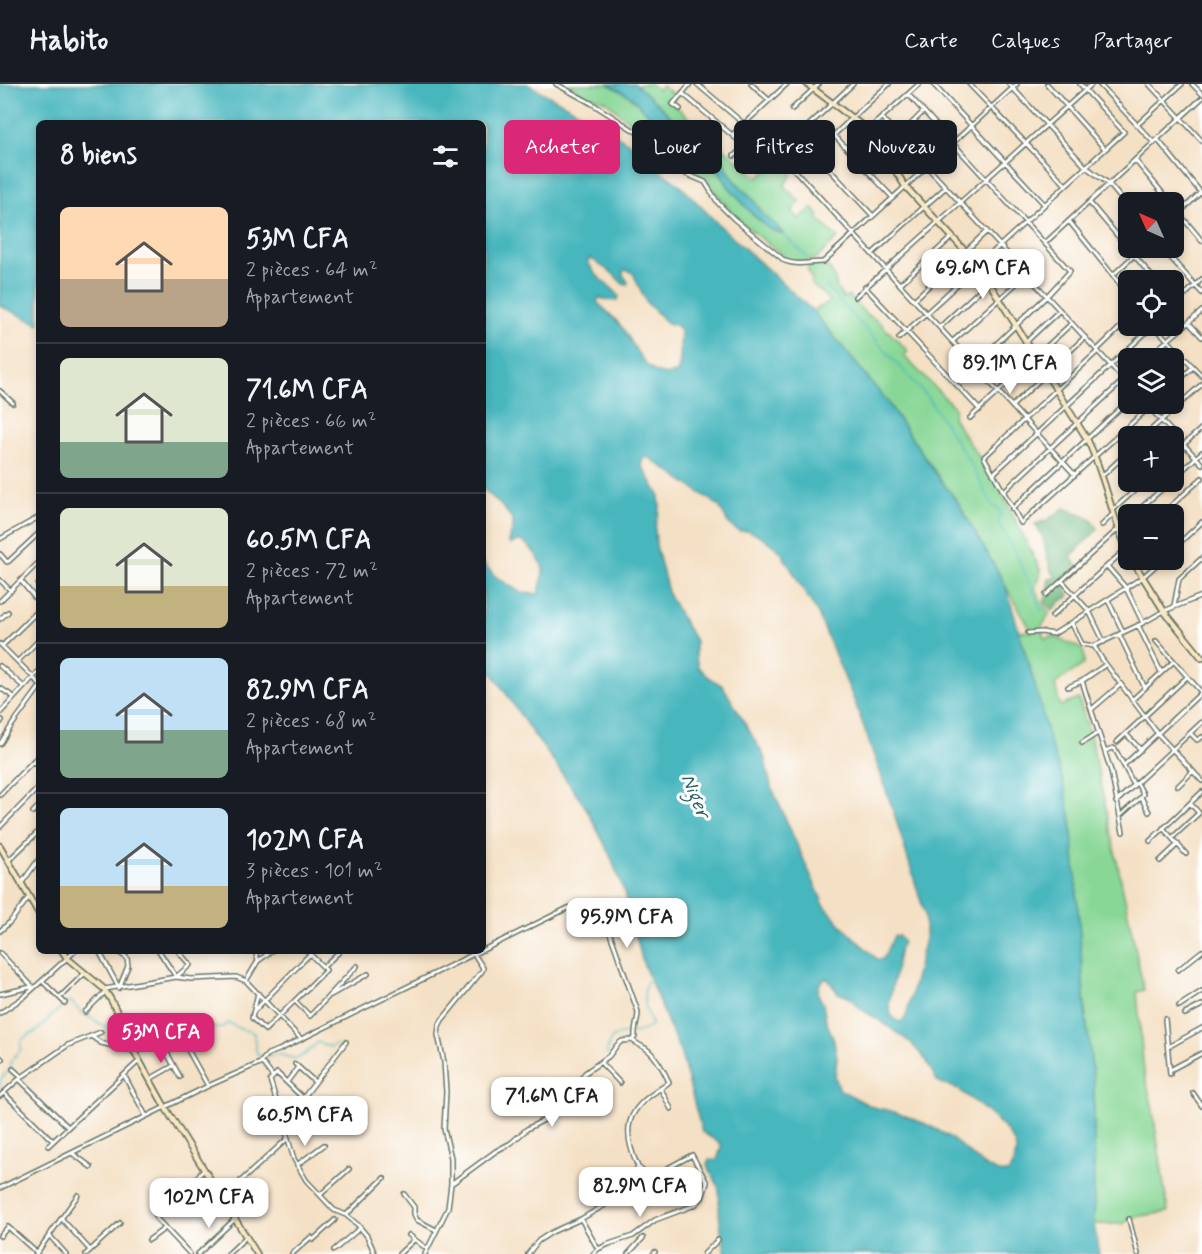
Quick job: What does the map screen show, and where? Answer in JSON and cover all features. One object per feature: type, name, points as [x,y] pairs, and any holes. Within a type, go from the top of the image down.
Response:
[{"type":"main road","points":[[807,84],[855,120]]},
{"type":"main road","points":[[897,174],[905,186],[966,251],[989,281],[1087,439],[1118,525]]},
{"type":"main road","points":[[1138,570],[1164,611],[1202,658]]},
{"type":"main road","points":[[0,846],[36,909]]},
{"type":"main road","points":[[64,954],[84,974],[105,990],[118,1014],[122,1029],[165,1107],[257,1254]]},
{"type":"street","points":[[680,109],[673,104],[690,84]]},
{"type":"street","points":[[697,84],[739,120]]},
{"type":"street","points":[[751,84],[769,100]]},
{"type":"street","points":[[748,120],[786,84]]},
{"type":"street","points":[[792,109],[819,84]]},
{"type":"street","points":[[814,120],[853,84]]},
{"type":"street","points":[[835,134],[889,84]]},
{"type":"street","points":[[880,120],[918,84]]},
{"type":"street","points":[[933,84],[1045,204]]},
{"type":"street","points":[[969,84],[1066,185]]},
{"type":"street","points":[[1009,84],[1086,167],[1109,184],[1118,195]]},
{"type":"street","points":[[957,139],[1017,84]]},
{"type":"street","points":[[1047,84],[1105,149]]},
{"type":"street","points":[[899,338],[1124,132],[1080,84]]},
{"type":"street","points":[[855,297],[1092,84]]},
{"type":"street","points":[[1099,84],[1154,143]]},
{"type":"street","points":[[1149,84],[1202,141]]},
{"type":"street","points":[[1137,125],[1182,84]]},
{"type":"street","points":[[1045,243],[1202,96],[1192,84]]},
{"type":"street","points":[[556,85],[591,103],[641,135],[654,144],[663,157],[686,174],[705,182],[718,203],[734,219],[786,261],[793,264],[823,262],[918,174]]},
{"type":"street","points":[[682,93],[732,135]]},
{"type":"street","points":[[908,94],[932,120]]},
{"type":"street","points":[[915,120],[924,111]]},
{"type":"street","points":[[835,136],[892,198]]},
{"type":"street","points":[[1158,139],[1202,193],[1184,209]]},
{"type":"street","points":[[955,383],[1047,296],[1070,271],[957,147]]},
{"type":"street","points":[[1135,160],[1162,192]]},
{"type":"street","points":[[798,174],[1076,474]]},
{"type":"street","points":[[834,174],[873,216]]},
{"type":"street","points":[[934,174],[1118,373]]},
{"type":"street","points":[[872,254],[946,187]]},
{"type":"street","points":[[1089,202],[1118,236]]},
{"type":"street","points":[[1184,219],[1202,241]]},
{"type":"street","points":[[1069,221],[1118,281]]},
{"type":"street","points":[[914,300],[987,231]]},
{"type":"street","points":[[900,284],[952,236]]},
{"type":"street","points":[[1113,275],[1131,258]]},
{"type":"street","points":[[1137,258],[1147,270]]},
{"type":"street","points":[[1171,258],[1202,293]]},
{"type":"street","points":[[940,327],[1013,259]]},
{"type":"street","points":[[953,341],[1027,274]]},
{"type":"street","points":[[1184,295],[1202,279]]},
{"type":"street","points":[[865,287],[980,410]]},
{"type":"street","points":[[987,378],[1060,310]]},
{"type":"street","points":[[1158,348],[1202,311]]},
{"type":"street","points":[[970,418],[1072,323]]},
{"type":"street","points":[[1189,323],[1202,337]]},
{"type":"street","points":[[1118,330],[984,457],[1020,523],[1024,522],[1139,414]]},
{"type":"street","points":[[993,474],[1143,336]]},
{"type":"street","points":[[1164,336],[1175,348]]},
{"type":"street","points":[[1012,406],[1085,338]]},
{"type":"street","points":[[1184,357],[1202,376]]},
{"type":"street","points":[[1184,376],[1193,367]]},
{"type":"street","points":[[1155,426],[1202,384]]},
{"type":"street","points":[[1003,491],[1118,385]]},
{"type":"street","points":[[1,393],[13,403]]},
{"type":"street","points":[[1012,509],[1118,410]]},
{"type":"street","points":[[1156,414],[1168,426]]},
{"type":"street","points":[[1202,428],[1184,444],[1202,464]]},
{"type":"street","points":[[1184,469],[1202,452]]},
{"type":"street","points":[[1101,476],[1118,461]]},
{"type":"street","points":[[1173,504],[1202,478]]},
{"type":"street","points":[[1102,525],[1134,492]]},
{"type":"street","points":[[1145,504],[1159,492]]},
{"type":"street","points":[[0,539],[36,519]]},
{"type":"street","points":[[1184,539],[1202,522]]},
{"type":"street","points":[[1046,595],[1118,529]]},
{"type":"street","points":[[0,554],[5,561],[9,561],[36,536]]},
{"type":"street","points":[[1052,616],[1118,557]]},
{"type":"street","points":[[1174,606],[1179,579],[1202,558]]},
{"type":"street","points":[[0,601],[36,565]]},
{"type":"street","points":[[1107,566],[1126,588],[1143,623]]},
{"type":"street","points":[[1028,633],[1054,634],[1151,570]]},
{"type":"street","points":[[0,580],[11,591]]},
{"type":"street","points":[[21,581],[36,599]]},
{"type":"street","points":[[1062,581],[1089,612],[1104,642]]},
{"type":"street","points":[[1071,623],[1082,644],[1094,646],[1174,606],[1201,597]]},
{"type":"street","points":[[1108,600],[1145,688]]},
{"type":"street","points":[[0,619],[8,612]]},
{"type":"street","points":[[36,613],[1,645],[36,682]]},
{"type":"street","points":[[1138,625],[1161,673]]},
{"type":"street","points":[[1124,765],[1202,693],[1156,641]]},
{"type":"street","points":[[18,662],[36,643]]},
{"type":"street","points":[[1094,646],[1144,717],[1202,781]]},
{"type":"street","points":[[1132,700],[1174,661]]},
{"type":"street","points":[[1068,687],[1082,681],[1106,664]]},
{"type":"street","points":[[0,666],[24,687]]},
{"type":"street","points":[[0,713],[36,674]]},
{"type":"street","points":[[1117,742],[1188,676]]},
{"type":"street","points":[[1082,681],[1111,771],[1123,832]]},
{"type":"street","points":[[1092,709],[1120,685]]},
{"type":"street","points":[[0,688],[14,698]]},
{"type":"street","points":[[0,744],[36,690]]},
{"type":"street","points":[[1116,802],[1202,722]]},
{"type":"street","points":[[1082,743],[1099,733]]},
{"type":"street","points":[[1190,733],[1197,740],[1202,737]]},
{"type":"street","points":[[1126,734],[1141,750]]},
{"type":"street","points":[[1105,751],[1113,747],[1143,794],[1141,797],[1149,812]]},
{"type":"street","points":[[0,795],[36,758]]},
{"type":"street","points":[[33,760],[36,763]]},
{"type":"street","points":[[1178,786],[1193,771]]},
{"type":"street","points":[[0,827],[36,790]]},
{"type":"street","points":[[1150,841],[1202,792]]},
{"type":"street","points":[[1119,816],[1141,797]]},
{"type":"street","points":[[1172,838],[1199,813],[1190,803]]},
{"type":"street","points":[[33,812],[36,809]]},
{"type":"street","points":[[1163,828],[1186,854]]},
{"type":"street","points":[[9,860],[36,834]]},
{"type":"street","points":[[1160,861],[1178,844]]},
{"type":"street","points":[[21,884],[36,864]]},
{"type":"street","points":[[0,931],[29,897]]},
{"type":"street","points":[[486,948],[568,908],[576,906],[587,909],[607,925],[638,1012],[635,1037],[632,1040]]},
{"type":"street","points":[[1178,970],[1202,951]]},
{"type":"street","points":[[0,953],[34,986]]},
{"type":"street","points":[[0,1013],[24,997],[72,954]]},
{"type":"street","points":[[101,954],[119,988]]},
{"type":"street","points":[[119,954],[127,958],[128,966],[119,988]]},
{"type":"street","points":[[161,954],[176,977]]},
{"type":"street","points":[[176,977],[190,965],[181,954]]},
{"type":"street","points":[[256,954],[258,962]]},
{"type":"street","points":[[246,981],[258,962],[268,954]]},
{"type":"street","points":[[254,1011],[308,954]]},
{"type":"street","points":[[258,993],[252,1018],[265,1030],[326,970],[312,954]]},
{"type":"street","points":[[323,968],[337,954]]},
{"type":"street","points":[[0,1188],[208,1086],[260,1063],[268,1054],[474,954],[483,968],[482,971],[439,1026],[438,1035],[444,1062],[446,1092],[444,1129],[451,1158],[451,1184],[448,1208],[425,1254]]},
{"type":"street","points":[[295,1001],[310,1016],[357,966]]},
{"type":"street","points":[[60,997],[84,974]]},
{"type":"street","points":[[329,996],[368,974]]},
{"type":"street","points":[[85,1012],[105,990],[176,977],[203,979],[236,977],[246,981],[301,1039]]},
{"type":"street","points":[[42,981],[65,1003]]},
{"type":"street","points":[[0,994],[34,986]]},
{"type":"street","points":[[0,987],[5,993]]},
{"type":"street","points":[[1179,1006],[1202,991]]},
{"type":"street","points":[[1185,1014],[1202,1005]]},
{"type":"street","points":[[1165,1019],[1170,1072],[1202,1053]]},
{"type":"street","points":[[1168,1047],[1202,1028]]},
{"type":"street","points":[[0,1096],[68,1045],[101,1032]]},
{"type":"street","points":[[179,1034],[208,1086]]},
{"type":"street","points":[[91,1036],[101,1043],[135,1051]]},
{"type":"street","points":[[160,1040],[180,1077]]},
{"type":"street","points":[[451,1184],[496,1150],[511,1143],[527,1129],[553,1115],[580,1078],[609,1056],[622,1041],[632,1040],[646,1050],[665,1072],[669,1082],[637,1106],[629,1122],[630,1143],[638,1167],[652,1179],[694,1154],[707,1183],[702,1198],[695,1205],[655,1220],[633,1236],[609,1244],[593,1254]]},
{"type":"street","points":[[284,1123],[346,1042]]},
{"type":"street","points":[[48,1146],[140,1060]]},
{"type":"street","points":[[260,1063],[273,1077]]},
{"type":"street","points":[[601,1063],[620,1083]]},
{"type":"street","points":[[287,1082],[297,1065],[315,1082]]},
{"type":"street","points":[[150,1079],[173,1066]]},
{"type":"street","points":[[13,1069],[68,1127]]},
{"type":"street","points":[[303,1098],[277,1073],[270,1080],[294,1159],[306,1180],[334,1210],[346,1215],[360,1228],[367,1236],[375,1254]]},
{"type":"street","points":[[124,1074],[146,1116]]},
{"type":"street","points":[[661,1089],[671,1109]]},
{"type":"street","points":[[4,1093],[53,1141]]},
{"type":"street","points":[[1193,1093],[1202,1106]]},
{"type":"street","points":[[222,1198],[288,1138]]},
{"type":"street","points":[[297,1165],[324,1145]]},
{"type":"street","points":[[72,1153],[91,1167]]},
{"type":"street","points":[[528,1254],[543,1237],[581,1219],[616,1198],[638,1167]]},
{"type":"street","points":[[320,1195],[349,1169]]},
{"type":"street","points":[[190,1254],[156,1218],[204,1170]]},
{"type":"street","points":[[346,1215],[384,1178]]},
{"type":"street","points":[[404,1194],[414,1207],[417,1220],[436,1230]]},
{"type":"street","points":[[0,1236],[8,1227],[36,1253],[78,1195]]},
{"type":"street","points":[[62,1218],[90,1251]]},
{"type":"street","points":[[198,1254],[235,1219]]},
{"type":"street","points":[[581,1219],[598,1250]]},
{"type":"street","points":[[1129,1219],[1138,1254]]},
{"type":"street","points":[[292,1254],[311,1237],[313,1240],[335,1220]]},
{"type":"street","points":[[86,1254],[120,1223]]},
{"type":"street","points":[[149,1240],[165,1228]]},
{"type":"street","points":[[334,1250],[360,1228]]},
{"type":"street","points":[[49,1235],[64,1253]]},
{"type":"street","points":[[409,1235],[427,1249]]},
{"type":"street","points":[[228,1254],[246,1237]]},
{"type":"street","points":[[628,1254],[643,1238]]},
{"type":"street","points":[[399,1254],[414,1240]]},
{"type":"street","points":[[704,1254],[718,1240]]},
{"type":"street","points":[[712,1246],[714,1254]]},
{"type":"green space","points":[[569,84],[608,84],[630,96],[654,120],[632,120],[632,124],[606,101],[588,98]]},
{"type":"green space","points":[[640,84],[651,84],[658,90],[662,86],[676,96],[672,103],[691,120],[675,120],[638,87]]},
{"type":"green space","points":[[722,147],[734,157],[734,174],[753,174],[758,178],[763,174],[792,174],[784,186],[800,202],[792,211],[799,219],[812,208],[819,215],[817,218],[838,238],[818,257],[807,262],[788,260],[736,218],[708,182],[696,174],[721,174],[728,186],[752,214],[769,229],[783,234],[763,214],[722,162]]},
{"type":"green space","points":[[818,263],[829,268],[843,298],[849,296],[865,313],[879,322],[908,351],[904,356],[955,408],[953,417],[994,478],[1041,571],[1035,589],[1049,614],[1041,628],[1045,639],[1053,636],[1080,648],[1084,653],[1084,664],[1055,684],[1060,706],[1079,699],[1093,747],[1144,990],[1137,992],[1144,1073],[1152,1105],[1168,1212],[1132,1217],[1123,1224],[1094,1224],[1094,1084],[1085,1009],[1071,820],[1063,781],[1049,740],[1019,631],[1032,632],[957,501],[886,400],[813,311],[830,302],[811,284],[808,266]]},
{"type":"green space","points":[[1064,508],[1088,518],[1098,529],[1070,557],[1077,565],[1063,583],[1069,596],[1052,611],[1045,602],[1049,579],[1057,577],[1051,571],[1043,538],[1035,524],[1046,521]]},
{"type":"water","name":"Niger","points":[[0,84],[527,84],[592,120],[504,120],[504,174],[620,174],[620,137],[632,146],[632,174],[665,174],[680,185],[717,223],[813,311],[886,400],[957,501],[1005,584],[1049,740],[1063,781],[1071,820],[1085,1009],[1094,1084],[1094,1224],[1099,1254],[726,1254],[720,1224],[718,1187],[707,1165],[709,1160],[717,1160],[721,1144],[702,1132],[681,1054],[643,963],[625,894],[609,853],[586,808],[486,664],[486,566],[496,577],[521,593],[538,594],[543,570],[538,557],[524,542],[509,543],[512,519],[486,492],[486,120],[36,120],[36,323],[0,306]],"holes":[[[590,258],[627,285],[628,282],[623,272],[625,270],[633,273],[646,302],[668,323],[675,325],[681,331],[677,373],[667,375],[650,368],[621,326],[597,302],[599,298],[618,300],[619,296],[590,267],[588,261]],[[648,457],[719,506],[732,527],[761,536],[781,552],[818,614],[856,705],[894,813],[925,915],[925,938],[906,1017],[902,1021],[899,1022],[892,1016],[889,1003],[903,942],[899,936],[894,936],[883,959],[878,960],[844,928],[824,905],[771,786],[764,756],[723,686],[708,677],[698,667],[695,641],[669,596],[656,545],[655,528],[660,507],[659,495],[642,466],[642,459]],[[827,978],[838,993],[849,997],[862,1010],[911,1043],[926,1060],[937,1081],[959,1090],[1002,1126],[1010,1135],[1016,1151],[1014,1163],[1008,1173],[984,1165],[953,1140],[933,1128],[898,1113],[873,1107],[840,1090],[835,1077],[837,1058],[834,1041],[818,994],[819,985]]]},
{"type":"water","points":[[608,84],[635,84],[675,120],[654,120],[630,96]]},
{"type":"water","points":[[722,162],[763,214],[784,235],[769,229],[752,214],[728,186],[721,174]]},
{"type":"waterway","points":[[784,235],[808,258]]},
{"type":"waterway","points":[[826,286],[927,396],[969,461],[993,506],[1000,510],[998,522],[1016,554],[1042,611]]},
{"type":"waterway","points":[[607,1055],[608,1045],[616,1035],[636,1032],[651,1026],[644,993],[651,977]]},
{"type":"waterway","points":[[0,1085],[1,1078],[9,1071],[11,1060],[21,1050],[21,1041],[37,1031],[70,1001],[82,1013],[111,1030],[132,1027],[138,1029],[141,1024],[176,1034],[189,1026],[215,1028],[228,1023],[254,1033],[257,1054],[263,1057]]},
{"type":"waterway","points":[[268,1056],[278,1054],[297,1058],[318,1042],[330,1047],[337,1044]]},
{"type":"waterway","points":[[0,1085],[0,1092]]}]
